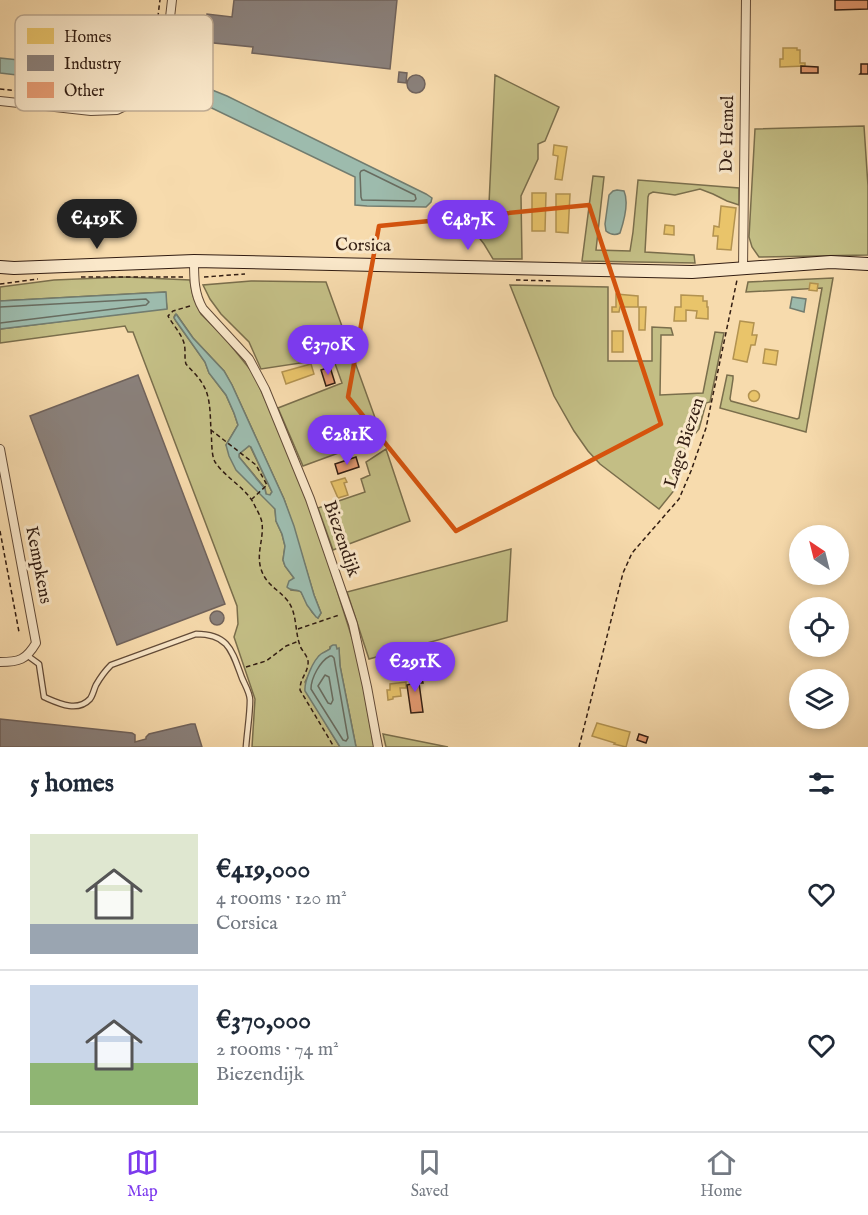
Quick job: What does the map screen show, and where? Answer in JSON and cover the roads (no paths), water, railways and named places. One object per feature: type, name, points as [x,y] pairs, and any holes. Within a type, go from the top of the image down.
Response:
[{"type":"street","points":[[170,15],[172,0]]},
{"type":"street","name":"De Hemel","points":[[743,269],[746,0]]},
{"type":"street","points":[[0,101],[15,103]]},
{"type":"street","name":"Corsica","points":[[0,267],[194,261],[692,272],[831,262],[868,264]]},
{"type":"street","name":"Biezendijk","points":[[194,261],[197,297],[203,309],[249,359],[260,379],[310,499],[352,624],[378,747]]},
{"type":"street","name":"Kempkens","points":[[0,449],[36,644],[28,656]]},
{"type":"street","points":[[0,662],[15,662],[28,656]]},
{"type":"lane","points":[[28,656],[39,664],[44,697],[70,706],[82,704],[90,699],[105,671],[111,665],[196,634],[216,637],[231,650],[250,697],[246,747]]},
{"type":"water","points":[[0,58],[15,60],[15,75],[0,73]]},
{"type":"water","points":[[213,90],[426,194],[432,198],[431,202],[426,207],[355,205],[355,177],[213,109]]},
{"type":"water","points":[[617,190],[624,191],[626,206],[620,233],[613,235],[606,231],[605,224],[609,195]]},
{"type":"water","points":[[166,292],[167,309],[0,329],[0,301]]},
{"type":"water","points":[[792,297],[806,299],[804,312],[790,308]]},
{"type":"water","points":[[176,314],[193,338],[224,371],[232,385],[294,526],[321,613],[318,618],[307,605],[301,592],[287,587],[289,581],[294,578],[283,560],[285,546],[276,521],[275,509],[236,470],[226,445],[238,425],[234,413],[226,395],[174,318]],"holes":[[[249,446],[272,492],[270,495],[266,494],[265,489],[239,457],[239,454]]]},
{"type":"water","points":[[333,645],[339,648],[340,666],[356,747],[340,747],[305,691],[315,661]]}]
